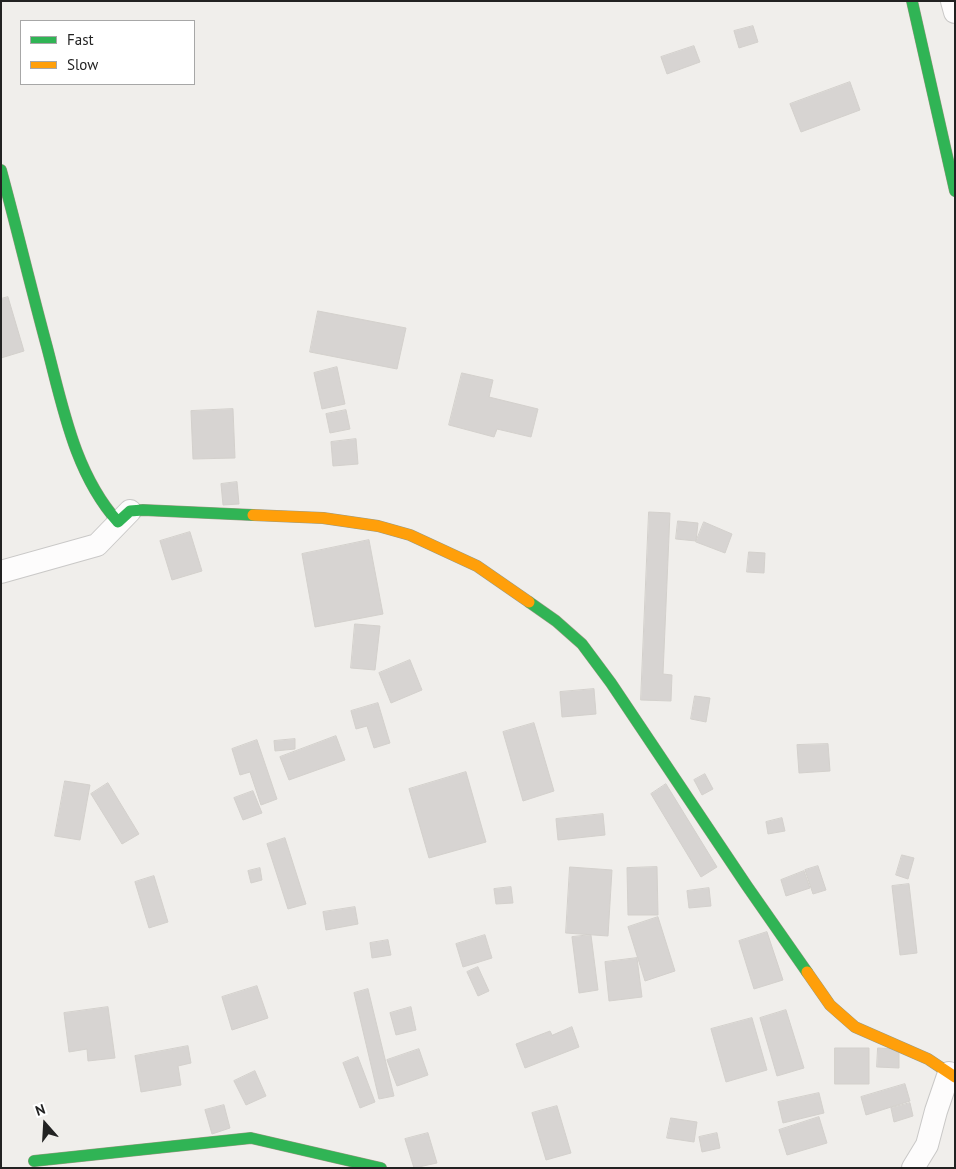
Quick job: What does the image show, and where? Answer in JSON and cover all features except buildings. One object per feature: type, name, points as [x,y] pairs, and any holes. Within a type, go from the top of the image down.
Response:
[{"type":"street","points":[[912,1],[955,191]]},
{"type":"street","points":[[952,1],[955,12]]},
{"type":"street","points":[[1,170],[44,339],[81,464],[108,513],[118,522],[130,510],[323,518],[378,526],[410,535],[478,566],[556,621],[582,644],[611,683],[747,886],[830,1005],[855,1027],[928,1059],[952,1075],[936,1111],[927,1145],[913,1168]]},
{"type":"street","points":[[1,572],[97,545],[130,510]]},
{"type":"street","points":[[34,1161],[251,1138],[381,1168]]},
{"type":"traffic: fast","points":[[912,1],[955,191]]},
{"type":"traffic: fast","points":[[1,170],[65,417],[81,462],[103,503],[118,522],[130,511],[143,510],[253,515]]},
{"type":"traffic: fast","points":[[529,602],[556,621],[582,644],[611,683],[807,972]]},
{"type":"traffic: fast","points":[[34,1161],[251,1138],[381,1168]]},
{"type":"traffic: slow","points":[[253,515],[323,518],[378,526],[410,535],[477,566],[529,602]]},
{"type":"traffic: slow","points":[[807,972],[830,1005],[855,1027],[928,1059],[955,1077]]}]
